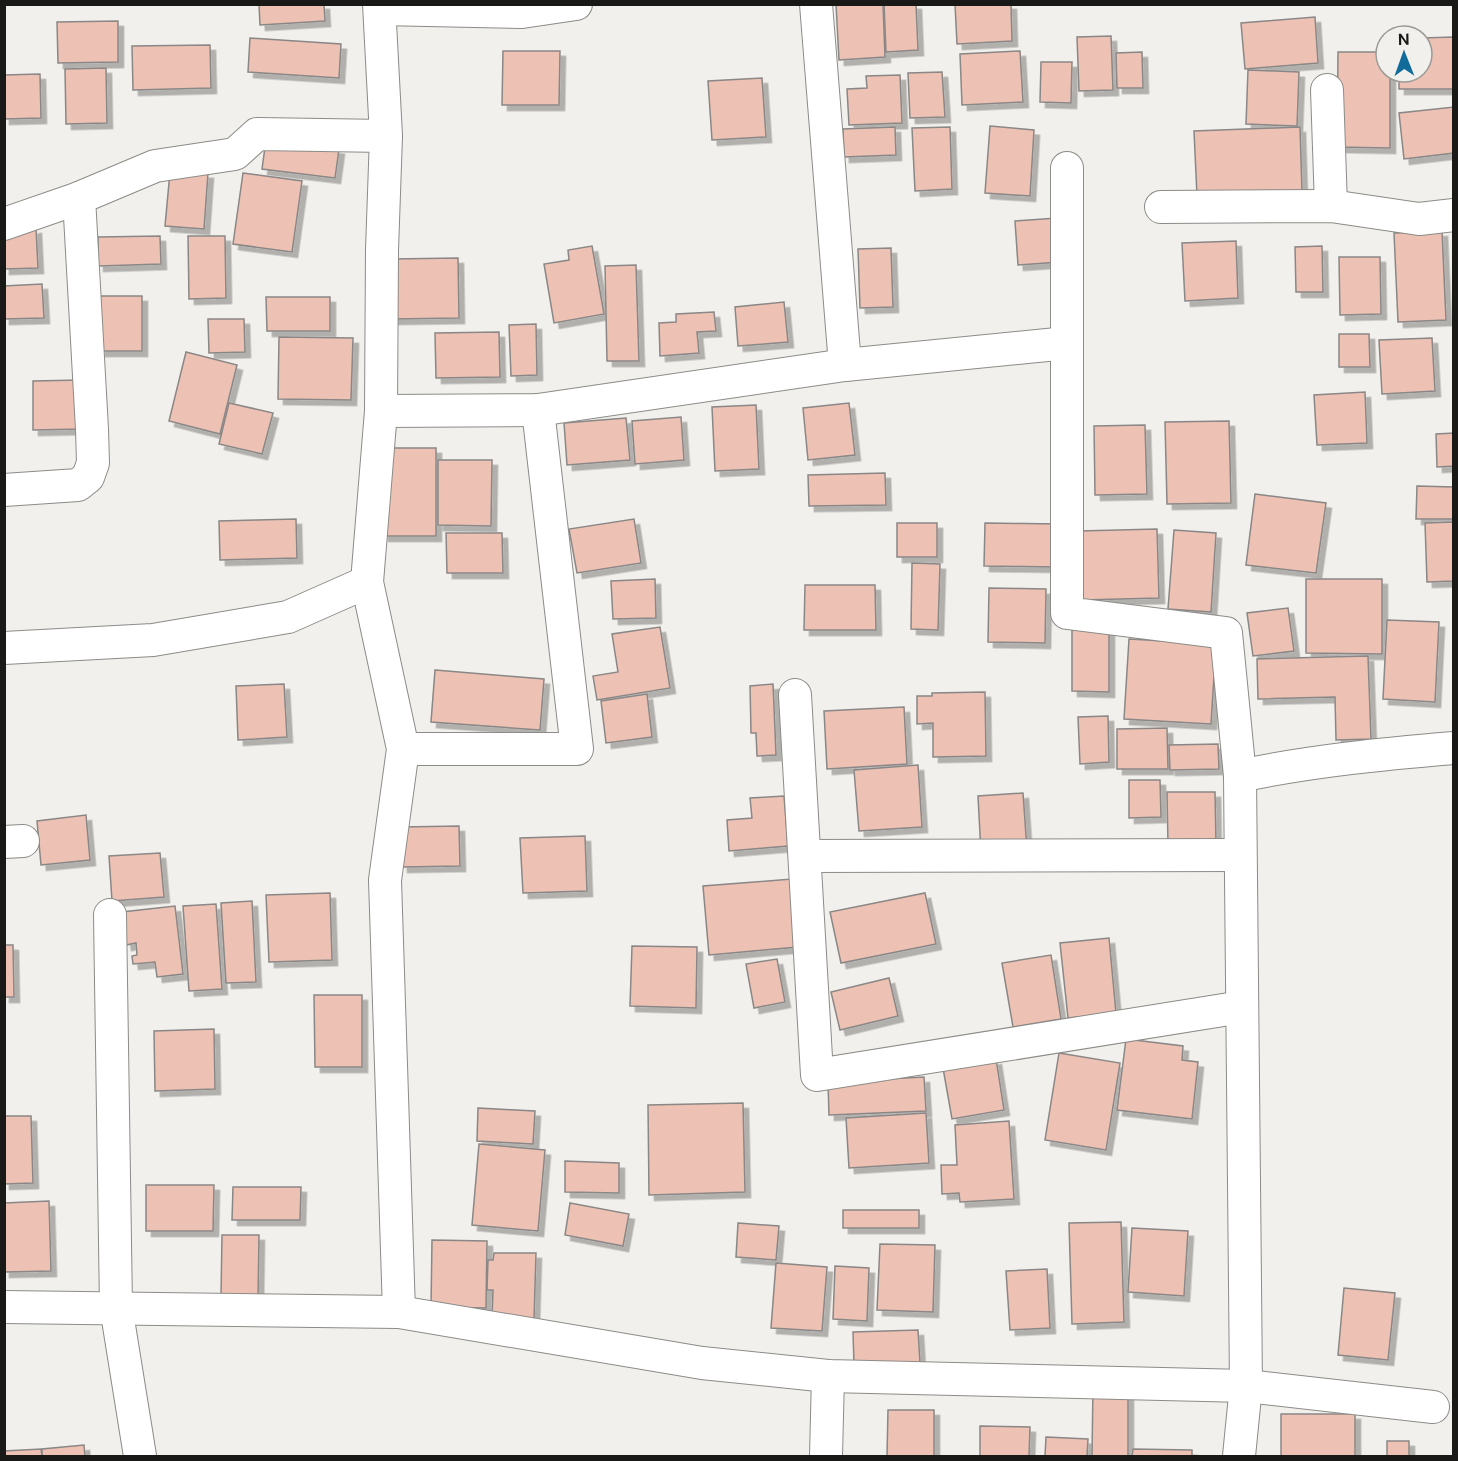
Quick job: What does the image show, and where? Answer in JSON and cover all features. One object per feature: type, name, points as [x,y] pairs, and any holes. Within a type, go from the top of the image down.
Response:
[{"type":"street","points":[[399,1312],[385,880],[403,749],[367,582],[381,411],[382,250],[386,136],[379,7],[522,12],[576,4]]},
{"type":"street","points":[[816,4],[845,365]]},
{"type":"street","points":[[1327,90],[1331,206]]},
{"type":"street","points":[[4,224],[79,198],[155,166],[235,154],[257,134],[386,136]]},
{"type":"street","points":[[1067,168],[1067,613],[1227,633],[1240,776],[1246,1386],[1239,1456]]},
{"type":"street","points":[[4,490],[78,485],[88,477],[93,463],[79,198]]},
{"type":"street","points":[[1161,207],[1331,206],[1419,219],[1454,215]]},
{"type":"street","points":[[381,411],[538,410],[845,365],[1067,343]]},
{"type":"street","points":[[403,749],[578,749],[538,410]]},
{"type":"street","points":[[4,648],[153,640],[288,617],[367,582]]},
{"type":"street","points":[[795,695],[817,1075],[1242,1007]]},
{"type":"street","points":[[1240,776],[1351,757],[1454,748]]},
{"type":"street","points":[[805,856],[1240,855]]},
{"type":"street","points":[[110,915],[116,1307],[140,1456]]},
{"type":"street","points":[[4,1307],[399,1312],[702,1363],[828,1376],[1246,1386],[1433,1407]]},
{"type":"street","points":[[826,1456],[828,1376]]},
{"type":"building","points":[[259,4],[324,4],[325,21],[260,25]]},
{"type":"building","points":[[836,4],[883,4],[885,57],[839,60]]},
{"type":"building","points":[[884,4],[916,4],[918,50],[886,52]]},
{"type":"building","points":[[955,4],[1011,4],[1012,41],[957,44]]},
{"type":"building","points":[[1315,17],[1318,63],[1245,69],[1241,23]]},
{"type":"building","points":[[118,21],[118,62],[58,63],[57,22]]},
{"type":"building","points":[[1111,36],[1113,90],[1079,91],[1077,37]]},
{"type":"building","points":[[1453,37],[1453,89],[1399,89],[1399,84],[1434,84],[1434,38]]},
{"type":"building","points":[[250,38],[341,44],[339,78],[248,72]]},
{"type":"building","points":[[210,45],[211,88],[133,90],[132,46]]},
{"type":"building","points":[[503,51],[560,51],[559,105],[502,105]]},
{"type":"building","points":[[1020,51],[1023,102],[962,105],[960,54]]},
{"type":"building","points":[[1142,52],[1143,88],[1117,88],[1116,53]]},
{"type":"building","points":[[1338,52],[1374,52],[1374,84],[1390,84],[1390,148],[1337,147]]},
{"type":"building","points":[[1041,62],[1072,62],[1071,103],[1040,102]]},
{"type":"building","points":[[106,68],[107,123],[66,124],[65,69]]},
{"type":"building","points":[[1248,70],[1299,72],[1297,126],[1246,124]]},
{"type":"building","points":[[942,72],[945,117],[910,118],[908,73]]},
{"type":"building","points":[[40,74],[41,118],[4,119],[4,75]]},
{"type":"building","points":[[900,75],[902,123],[849,125],[847,89],[867,88],[866,76]]},
{"type":"building","points":[[762,78],[766,137],[712,140],[708,81]]},
{"type":"building","points":[[1454,107],[1454,153],[1404,159],[1399,113]]},
{"type":"building","points":[[990,126],[1034,130],[1030,196],[985,193]]},
{"type":"building","points":[[895,127],[896,155],[844,157],[843,129]]},
{"type":"building","points":[[950,127],[952,189],[915,191],[912,128]]},
{"type":"building","points":[[1300,127],[1302,192],[1197,196],[1194,131]]},
{"type":"building","points":[[266,140],[339,149],[335,178],[262,169]]},
{"type":"building","points":[[170,172],[208,173],[204,229],[165,226]]},
{"type":"building","points":[[243,173],[302,181],[292,252],[233,244]]},
{"type":"building","points":[[1057,218],[1060,262],[1018,265],[1015,221]]},
{"type":"building","points":[[36,228],[38,268],[4,269],[4,235]]},
{"type":"building","points":[[1442,231],[1446,320],[1398,322],[1394,233]]},
{"type":"building","points":[[160,236],[161,264],[98,266],[98,237]]},
{"type":"building","points":[[188,236],[225,236],[226,298],[189,299]]},
{"type":"building","points":[[1236,241],[1238,298],[1185,301],[1182,243]]},
{"type":"building","points":[[592,246],[604,314],[554,323],[544,264],[569,260],[568,250]]},
{"type":"building","points":[[1322,246],[1323,292],[1296,292],[1295,247]]},
{"type":"building","points":[[891,248],[893,307],[860,308],[858,249]]},
{"type":"building","points":[[1339,257],[1380,257],[1381,314],[1340,315]]},
{"type":"building","points":[[458,258],[459,318],[392,319],[391,259]]},
{"type":"building","points":[[636,265],[639,361],[607,361],[605,266]]},
{"type":"building","points":[[42,284],[44,318],[4,319],[4,286]]},
{"type":"building","points":[[100,296],[142,296],[142,351],[100,351]]},
{"type":"building","points":[[266,297],[330,297],[330,331],[267,331]]},
{"type":"building","points":[[784,302],[788,342],[738,346],[735,307]]},
{"type":"building","points":[[714,312],[716,331],[697,332],[699,353],[660,356],[659,323],[676,322],[676,314]]},
{"type":"building","points":[[208,319],[244,319],[245,352],[209,353]]},
{"type":"building","points":[[536,324],[537,375],[511,376],[509,325]]},
{"type":"building","points":[[499,332],[500,377],[436,378],[435,333]]},
{"type":"building","points":[[1339,334],[1369,334],[1370,367],[1339,367]]},
{"type":"building","points":[[279,337],[353,338],[351,400],[278,399]]},
{"type":"building","points":[[1432,338],[1435,391],[1382,394],[1379,340]]},
{"type":"building","points":[[186,352],[237,365],[220,434],[169,421]]},
{"type":"building","points":[[81,380],[82,429],[33,430],[33,381]]},
{"type":"building","points":[[1365,392],[1367,443],[1317,445],[1314,395]]},
{"type":"building","points":[[229,403],[273,413],[262,454],[219,444]]},
{"type":"building","points":[[849,403],[855,455],[808,460],[803,408]]},
{"type":"building","points":[[756,405],[759,469],[715,471],[712,407]]},
{"type":"building","points":[[681,417],[684,460],[635,464],[632,421]]},
{"type":"building","points":[[626,418],[630,460],[567,465],[564,423]]},
{"type":"building","points":[[1229,421],[1231,503],[1167,504],[1165,422]]},
{"type":"building","points":[[1145,425],[1147,494],[1095,495],[1094,426]]},
{"type":"building","points":[[1454,433],[1454,466],[1437,467],[1436,434]]},
{"type":"building","points":[[383,448],[436,448],[436,536],[383,536]]},
{"type":"building","points":[[438,460],[492,460],[491,526],[438,525]]},
{"type":"building","points":[[885,473],[886,505],[809,506],[808,475]]},
{"type":"building","points":[[1417,486],[1454,487],[1454,519],[1416,519]]},
{"type":"building","points":[[1255,494],[1326,503],[1316,573],[1246,565]]},
{"type":"building","points":[[296,519],[297,558],[220,560],[219,521]]},
{"type":"building","points":[[634,519],[641,563],[577,573],[569,529]]},
{"type":"building","points":[[1454,522],[1454,581],[1427,582],[1425,523]]},
{"type":"building","points":[[897,523],[937,523],[937,557],[897,557]]},
{"type":"building","points":[[985,523],[1057,524],[1056,567],[984,566]]},
{"type":"building","points":[[1157,529],[1159,598],[1081,600],[1079,531]]},
{"type":"building","points":[[1174,530],[1216,533],[1211,612],[1168,609]]},
{"type":"building","points":[[446,533],[502,533],[503,573],[447,573]]},
{"type":"building","points":[[912,563],[940,564],[938,630],[911,629]]},
{"type":"building","points":[[655,579],[656,618],[613,619],[611,581]]},
{"type":"building","points":[[1306,579],[1382,579],[1382,654],[1306,653]]},
{"type":"building","points":[[805,585],[875,585],[876,630],[804,630]]},
{"type":"building","points":[[989,588],[1046,589],[1045,643],[988,642]]},
{"type":"building","points":[[1288,608],[1294,651],[1253,656],[1247,613]]},
{"type":"building","points":[[1387,620],[1439,622],[1435,702],[1383,699]]},
{"type":"building","points":[[660,627],[670,688],[597,700],[593,676],[618,672],[612,634]]},
{"type":"building","points":[[1072,630],[1109,630],[1109,692],[1072,691]]},
{"type":"building","points":[[1129,639],[1216,644],[1211,724],[1124,719]]},
{"type":"building","points":[[1368,656],[1371,739],[1336,740],[1335,697],[1258,699],[1257,659]]},
{"type":"building","points":[[435,670],[544,679],[540,730],[431,722]]},
{"type":"building","points":[[284,684],[287,737],[238,740],[236,686]]},
{"type":"building","points":[[773,684],[776,755],[757,756],[756,733],[751,733],[750,686]]},
{"type":"building","points":[[985,692],[986,756],[933,757],[933,723],[917,724],[917,696],[932,696],[932,693]]},
{"type":"building","points":[[647,694],[652,737],[606,743],[601,701]]},
{"type":"building","points":[[904,707],[907,764],[827,769],[824,711]]},
{"type":"building","points":[[1108,716],[1109,762],[1080,764],[1078,717]]},
{"type":"building","points":[[1167,728],[1168,769],[1117,769],[1117,729]]},
{"type":"building","points":[[1218,744],[1219,769],[1170,770],[1169,745]]},
{"type":"building","points":[[918,765],[922,827],[859,831],[854,770]]},
{"type":"building","points":[[1129,780],[1160,780],[1161,817],[1129,818]]},
{"type":"building","points":[[1167,792],[1215,792],[1216,844],[1168,845]]},
{"type":"building","points":[[1023,793],[1027,850],[981,853],[978,796]]},
{"type":"building","points":[[784,796],[788,846],[729,851],[727,820],[752,818],[750,798]]},
{"type":"building","points":[[86,815],[90,860],[41,865],[37,821]]},
{"type":"building","points":[[459,826],[460,866],[402,867],[401,827]]},
{"type":"building","points":[[585,836],[587,891],[523,893],[520,838]]},
{"type":"building","points":[[160,853],[164,897],[112,901],[109,856]]},
{"type":"building","points":[[792,879],[798,947],[709,955],[703,886]]},
{"type":"building","points":[[330,893],[332,960],[269,962],[266,895]]},
{"type":"building","points":[[925,893],[936,944],[841,963],[830,912]]},
{"type":"building","points":[[252,901],[256,982],[226,983],[221,903]]},
{"type":"building","points":[[216,904],[222,989],[189,991],[183,906]]},
{"type":"building","points":[[175,906],[183,974],[157,977],[155,962],[133,964],[132,956],[137,955],[136,943],[126,945],[122,912]]},
{"type":"building","points":[[1109,938],[1116,1013],[1068,1018],[1060,943]]},
{"type":"building","points":[[4,945],[13,945],[14,997],[4,997]]},
{"type":"building","points":[[632,946],[697,947],[696,1008],[630,1006]]},
{"type":"building","points":[[1051,955],[1061,1019],[1013,1027],[1002,963]]},
{"type":"building","points":[[777,959],[785,1002],[754,1008],[746,964]]},
{"type":"building","points":[[889,978],[898,1016],[840,1030],[831,992]]},
{"type":"building","points":[[314,995],[362,995],[362,1067],[315,1067]]},
{"type":"building","points":[[214,1029],[215,1089],[155,1091],[154,1031]]},
{"type":"building","points":[[1126,1039],[1183,1046],[1182,1060],[1198,1062],[1192,1119],[1117,1110]]},
{"type":"building","points":[[1059,1053],[1120,1063],[1106,1150],[1045,1140]]},
{"type":"building","points":[[996,1059],[1004,1110],[952,1119],[943,1068]]},
{"type":"building","points":[[924,1077],[926,1111],[829,1115],[828,1082]]},
{"type":"building","points":[[743,1103],[745,1192],[649,1195],[648,1105]]},
{"type":"building","points":[[478,1108],[535,1111],[533,1144],[477,1141]]},
{"type":"building","points":[[926,1113],[929,1163],[849,1168],[846,1118]]},
{"type":"building","points":[[4,1116],[31,1116],[33,1183],[4,1184]]},
{"type":"building","points":[[1009,1121],[1014,1199],[960,1202],[959,1193],[942,1194],[941,1165],[957,1165],[955,1125]]},
{"type":"building","points":[[479,1144],[545,1150],[538,1231],[472,1225]]},
{"type":"building","points":[[565,1161],[619,1163],[619,1193],[565,1192]]},
{"type":"building","points":[[146,1185],[214,1185],[213,1231],[146,1231]]},
{"type":"building","points":[[233,1187],[301,1187],[300,1220],[232,1220]]},
{"type":"building","points":[[49,1201],[51,1271],[4,1272],[4,1203]]},
{"type":"building","points":[[570,1203],[629,1214],[623,1246],[565,1235]]},
{"type":"building","points":[[843,1210],[919,1210],[919,1228],[843,1228]]},
{"type":"building","points":[[1121,1222],[1124,1322],[1072,1324],[1069,1223]]},
{"type":"building","points":[[738,1223],[779,1226],[776,1260],[736,1257]]},
{"type":"building","points":[[1132,1228],[1188,1231],[1184,1296],[1128,1292]]},
{"type":"building","points":[[222,1235],[259,1235],[258,1298],[221,1296]]},
{"type":"building","points":[[432,1240],[487,1241],[486,1308],[431,1307]]},
{"type":"building","points":[[880,1244],[935,1245],[933,1312],[877,1310]]},
{"type":"building","points":[[494,1253],[536,1253],[534,1319],[492,1318],[493,1290],[487,1290],[488,1260],[493,1260]]},
{"type":"building","points":[[776,1263],[827,1267],[822,1331],[771,1328]]},
{"type":"building","points":[[835,1266],[869,1268],[867,1321],[833,1319]]},
{"type":"building","points":[[1047,1269],[1050,1328],[1010,1330],[1006,1271]]},
{"type":"building","points":[[1344,1288],[1395,1293],[1388,1360],[1338,1355]]},
{"type":"building","points":[[918,1330],[920,1363],[854,1365],[853,1332]]},
{"type":"building","points":[[1093,1386],[1128,1387],[1128,1456],[1092,1456]]},
{"type":"building","points":[[888,1410],[934,1410],[934,1456],[887,1456]]},
{"type":"building","points":[[1281,1414],[1355,1414],[1355,1456],[1281,1456]]},
{"type":"building","points":[[980,1426],[1030,1427],[1029,1456],[980,1456]]},
{"type":"building","points":[[1046,1437],[1088,1439],[1087,1456],[1045,1456]]},
{"type":"building","points":[[1387,1441],[1409,1441],[1409,1456],[1387,1456]]},
{"type":"building","points":[[84,1445],[85,1456],[42,1456],[42,1449]]},
{"type":"building","points":[[41,1449],[42,1456],[4,1456],[4,1451]]},
{"type":"building","points":[[1133,1449],[1192,1450],[1192,1456],[1132,1456]]}]
